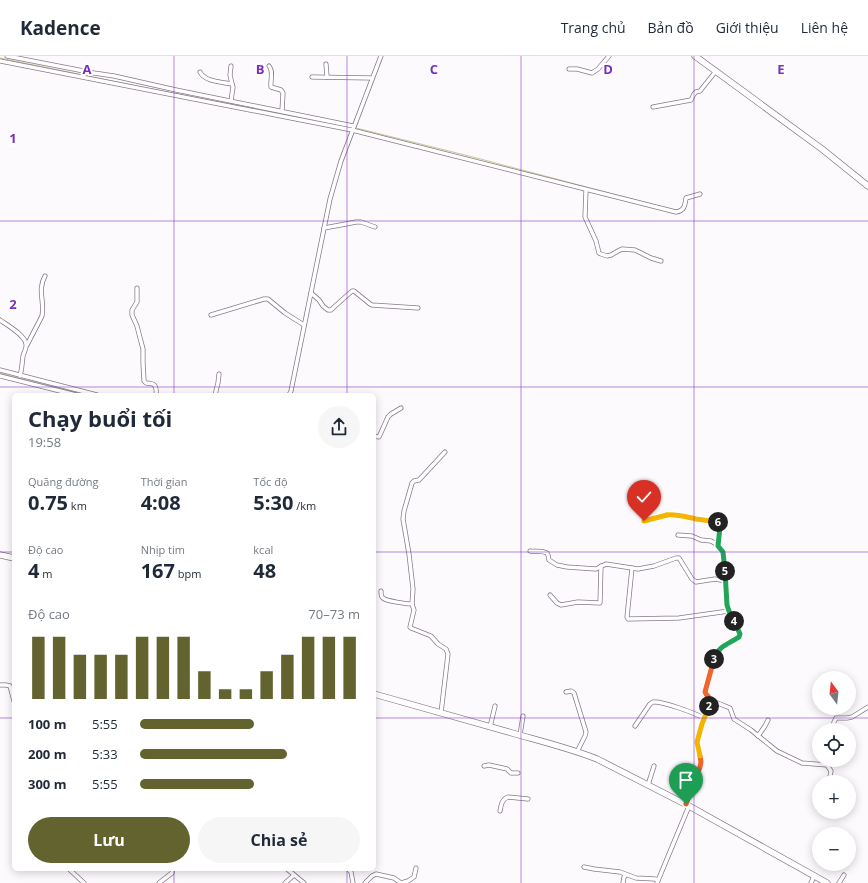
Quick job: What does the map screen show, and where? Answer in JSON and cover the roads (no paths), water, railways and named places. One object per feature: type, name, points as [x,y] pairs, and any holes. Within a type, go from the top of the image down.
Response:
[{"type":"street","points":[[7,56],[114,76],[282,111],[676,212],[683,209],[686,198],[700,194]]},
{"type":"street","points":[[290,393],[330,199],[341,161],[381,56]]},
{"type":"street","points":[[569,69],[577,69],[592,73],[598,69],[609,56]]},
{"type":"street","points":[[695,56],[822,149],[868,186]]},
{"type":"street","points":[[0,62],[353,128]]},
{"type":"street","points":[[326,64],[327,77]]},
{"type":"street","points":[[230,66],[230,75],[233,87],[231,101]]},
{"type":"street","points":[[269,66],[272,72],[270,88],[281,90],[283,93],[282,111]]},
{"type":"street","points":[[653,107],[691,100],[694,94],[700,91],[716,71]]},
{"type":"street","points":[[200,72],[204,78],[232,84]]},
{"type":"street","points":[[312,77],[372,78]]},
{"type":"street","points":[[586,190],[584,217],[596,241],[600,254],[607,256],[622,249],[634,250],[661,261]]},
{"type":"street","points":[[324,228],[356,222],[361,222],[375,227]]},
{"type":"street","points":[[20,376],[23,357],[27,345],[42,316],[41,289],[45,276]]},
{"type":"street","points":[[137,288],[137,302],[132,310],[132,315],[142,344],[144,381],[154,385],[156,393]]},
{"type":"street","points":[[311,293],[328,310],[331,310],[339,304],[352,291],[370,304],[418,308]]},
{"type":"street","points":[[211,315],[268,299],[304,325]]},
{"type":"street","points":[[0,320],[20,335],[25,340],[27,345]]},
{"type":"street","points":[[0,370],[89,393]]},
{"type":"street","points":[[216,393],[219,374]]},
{"type":"street","points":[[0,376],[68,393]]},
{"type":"street","points":[[376,436],[379,437],[388,417],[400,408]]},
{"type":"street","points":[[441,713],[448,654],[446,649],[438,644],[431,636],[411,628],[410,625],[414,610],[412,604],[413,590],[403,519],[412,483],[419,480],[445,452]]},
{"type":"street","points":[[644,521],[674,514],[718,522],[720,527],[718,545]]},
{"type":"street","points":[[678,534],[711,541],[718,545],[723,552],[727,605],[740,634],[739,637],[718,650],[705,692],[706,694],[712,701],[730,708],[734,719],[751,730],[777,752],[802,763],[812,764]]},
{"type":"street","points":[[530,551],[541,551],[547,553],[549,560],[557,565],[596,569],[606,564],[638,569],[646,568],[679,558],[690,576],[696,582],[715,579],[726,581]]},
{"type":"street","points":[[0,555],[12,558]]},
{"type":"street","points":[[550,595],[560,605],[572,603],[600,603],[601,566]]},
{"type":"street","points":[[632,568],[627,617],[628,620],[679,618],[729,611]]},
{"type":"street","points":[[381,592],[382,598],[385,600],[412,604]]},
{"type":"street","points":[[0,685],[6,684],[10,686],[12,694]]},
{"type":"street","points":[[566,692],[573,692],[586,732],[578,752]]},
{"type":"street","points":[[376,695],[520,735],[597,759],[687,805],[827,883]]},
{"type":"street","points":[[584,867],[620,872],[636,878],[654,879],[658,881],[671,852],[700,767],[701,762],[697,742],[704,718],[712,701]]},
{"type":"street","points":[[635,726],[653,702],[667,705],[704,718]]},
{"type":"street","points":[[490,727],[495,706]]},
{"type":"street","points":[[834,723],[836,718],[852,717],[868,707]]},
{"type":"street","points":[[520,735],[523,716]]},
{"type":"street","points":[[758,736],[768,720]]},
{"type":"street","points":[[484,766],[489,765],[506,769],[511,773],[518,773]]},
{"type":"street","points":[[648,785],[654,766]]},
{"type":"street","points":[[500,811],[502,802],[508,797],[528,799]]},
{"type":"street","points":[[365,883],[376,874],[394,878],[401,883],[404,883],[413,879],[416,868]]},
{"type":"street","points":[[71,871],[84,883]]},
{"type":"street","points":[[159,883],[172,871]]},
{"type":"street","points":[[289,871],[304,883]]},
{"type":"street","points":[[350,871],[353,883]]},
{"type":"street","points":[[285,883],[294,875]]},
{"type":"street","points":[[623,883],[626,875]]},
{"type":"street","points":[[839,883],[844,875]]},
{"type":"street","points":[[811,883],[814,876]]},
{"type":"waterway","points":[[0,58],[349,127]]},
{"type":"waterway","points":[[356,128],[662,207]]},
{"type":"waterway","points":[[675,210],[680,209],[683,205]]},
{"type":"waterway","points":[[0,373],[78,393]]}]
